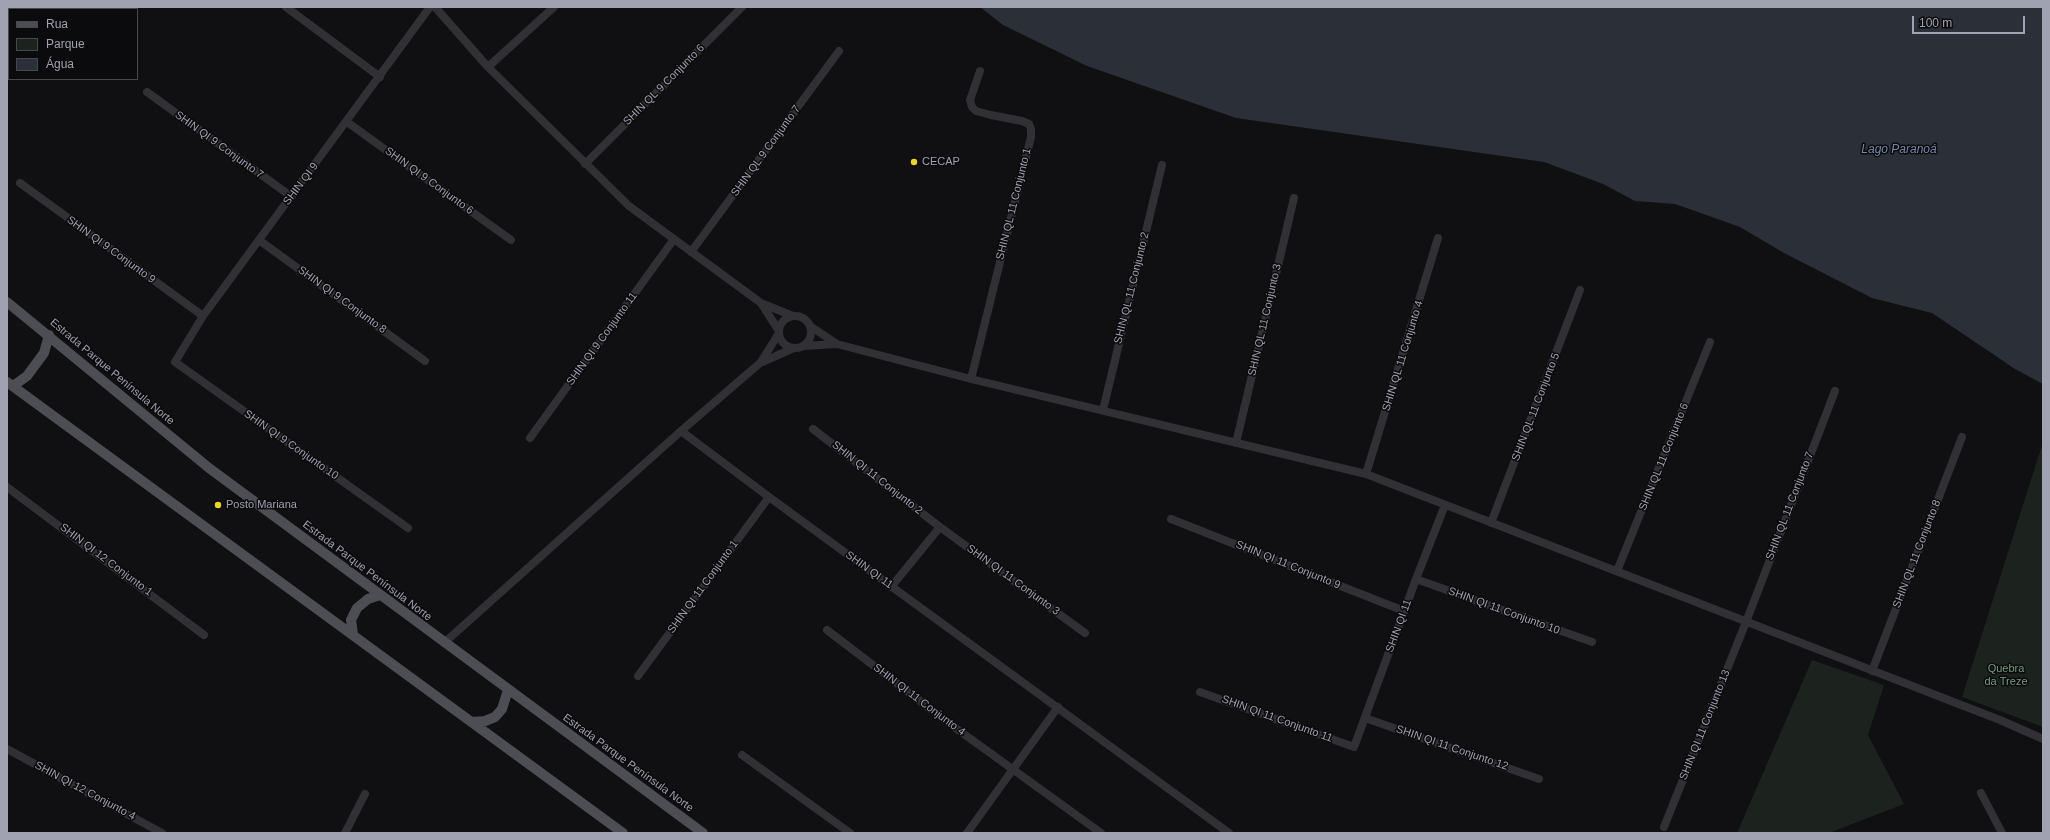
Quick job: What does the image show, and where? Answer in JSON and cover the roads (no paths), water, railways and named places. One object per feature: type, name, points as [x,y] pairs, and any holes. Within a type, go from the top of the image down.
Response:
[{"type":"main road","name":"Estrada Parque Península Norte","points":[[7,302],[209,468],[703,833]]},
{"type":"main road","points":[[49,335],[44,353],[27,376],[10,384],[623,833]]},
{"type":"main road","points":[[353,634],[351,620],[358,608],[368,599],[380,595]]},
{"type":"main road","points":[[471,722],[485,721],[495,717],[502,709],[508,690]]},
{"type":"street","points":[[286,7],[380,77]]},
{"type":"street","name":"SHIN QI 9","points":[[175,362],[203,316],[292,197],[430,7]]},
{"type":"street","points":[[435,7],[488,67],[629,206],[761,303],[793,316],[800,316],[806,320],[810,326],[838,344]]},
{"type":"street","points":[[488,67],[554,7]]},
{"type":"street","name":"SHIN QL 9 Conjunto 6","points":[[585,164],[742,7]]},
{"type":"street","name":"SHIN QL 9 Conjunto 7","points":[[691,252],[839,51]]},
{"type":"street","name":"SHIN QL 11 Conjunto 1","points":[[971,379],[1031,137],[1031,129],[1029,124],[1022,120],[991,115],[976,111],[972,107],[970,100],[980,71]]},
{"type":"street","name":"SHIN QI 9 Conjunto 7","points":[[147,92],[292,197]]},
{"type":"street","name":"SHIN QI 9 Conjunto 6","points":[[347,122],[511,240]]},
{"type":"street","name":"SHIN QL 11 Conjunto 2","points":[[1103,410],[1162,165]]},
{"type":"street","name":"SHIN QI 9 Conjunto 9","points":[[20,183],[203,316]]},
{"type":"street","name":"SHIN QL 11 Conjunto 3","points":[[1236,443],[1294,198]]},
{"type":"street","name":"SHIN QL 11 Conjunto 4","points":[[1366,474],[1438,238]]},
{"type":"street","name":"SHIN QI 9 Conjunto 8","points":[[259,240],[425,361]]},
{"type":"street","name":"SHIN QI 9 Conjunto 11","points":[[530,438],[674,240]]},
{"type":"street","name":"SHIN QL 11 Conjunto 5","points":[[1490,523],[1580,290]]},
{"type":"street","points":[[761,303],[779,332],[782,340],[787,345],[794,348]]},
{"type":"street","points":[[760,363],[779,332],[782,323],[793,316]]},
{"type":"street","points":[[802,346],[810,337],[810,326]]},
{"type":"street","name":"SHIN QL 11 Conjunto 6","points":[[1617,571],[1710,342]]},
{"type":"street","points":[[444,643],[681,430],[760,363],[802,346],[838,344],[971,379],[1366,474],[2043,739]]},
{"type":"street","name":"SHIN QI 9 Conjunto 10","points":[[175,362],[408,528]]},
{"type":"street","name":"SHIN QL 11 Conjunto 7","points":[[1746,622],[1835,391]]},
{"type":"street","name":"SHIN QI 11 Conjunto 2","points":[[813,429],[940,528]]},
{"type":"street","name":"SHIN QI 11","points":[[681,430],[891,587],[1058,707],[1229,833]]},
{"type":"street","name":"SHIN QL 11 Conjunto 8","points":[[1872,671],[1962,437]]},
{"type":"street","name":"SHIN QI 12 Conjunto 1","points":[[7,487],[204,635]]},
{"type":"street","name":"SHIN QI 11 Conjunto 1","points":[[638,676],[769,497]]},
{"type":"street","name":"SHIN QI 11","points":[[1354,747],[1416,579],[1446,505]]},
{"type":"street","name":"SHIN QI 11 Conjunto 9","points":[[1171,519],[1404,611]]},
{"type":"street","points":[[891,587],[940,528]]},
{"type":"street","name":"SHIN QI 11 Conjunto 3","points":[[940,528],[1085,633]]},
{"type":"street","name":"SHIN QI 11 Conjunto 10","points":[[1416,579],[1592,642]]},
{"type":"street","name":"SHIN QI 11 Conjunto 13","points":[[1664,827],[1746,622]]},
{"type":"street","name":"SHIN QI 11 Conjunto 4","points":[[827,630],[850,649],[1101,833]]},
{"type":"street","name":"SHIN QI 11 Conjunto 11","points":[[1200,692],[1354,747]]},
{"type":"street","points":[[966,833],[1058,707]]},
{"type":"street","name":"SHIN QI 11 Conjunto 12","points":[[1365,718],[1539,779]]},
{"type":"street","name":"SHIN QI 12 Conjunto 4","points":[[7,749],[162,833]]},
{"type":"street","points":[[742,755],[850,833]]},
{"type":"street","points":[[1980,793],[2002,833]]},
{"type":"street","points":[[345,833],[366,794]]},
{"type":"water","name":"Lago Paranoá","points":[[980,7],[2043,7],[2043,384],[2015,369],[1932,313],[1872,298],[1784,253],[1740,227],[1675,204],[1635,201],[1603,184],[1544,162],[1236,118],[1087,66],[1003,25]]},
{"type":"place","name":"CECAP","points":[[914,162]]},
{"type":"place","name":"Posto Mariana","points":[[218,505]]},
{"type":"park label","name":"Quebra da Treze","points":[[2006,675]]}]
